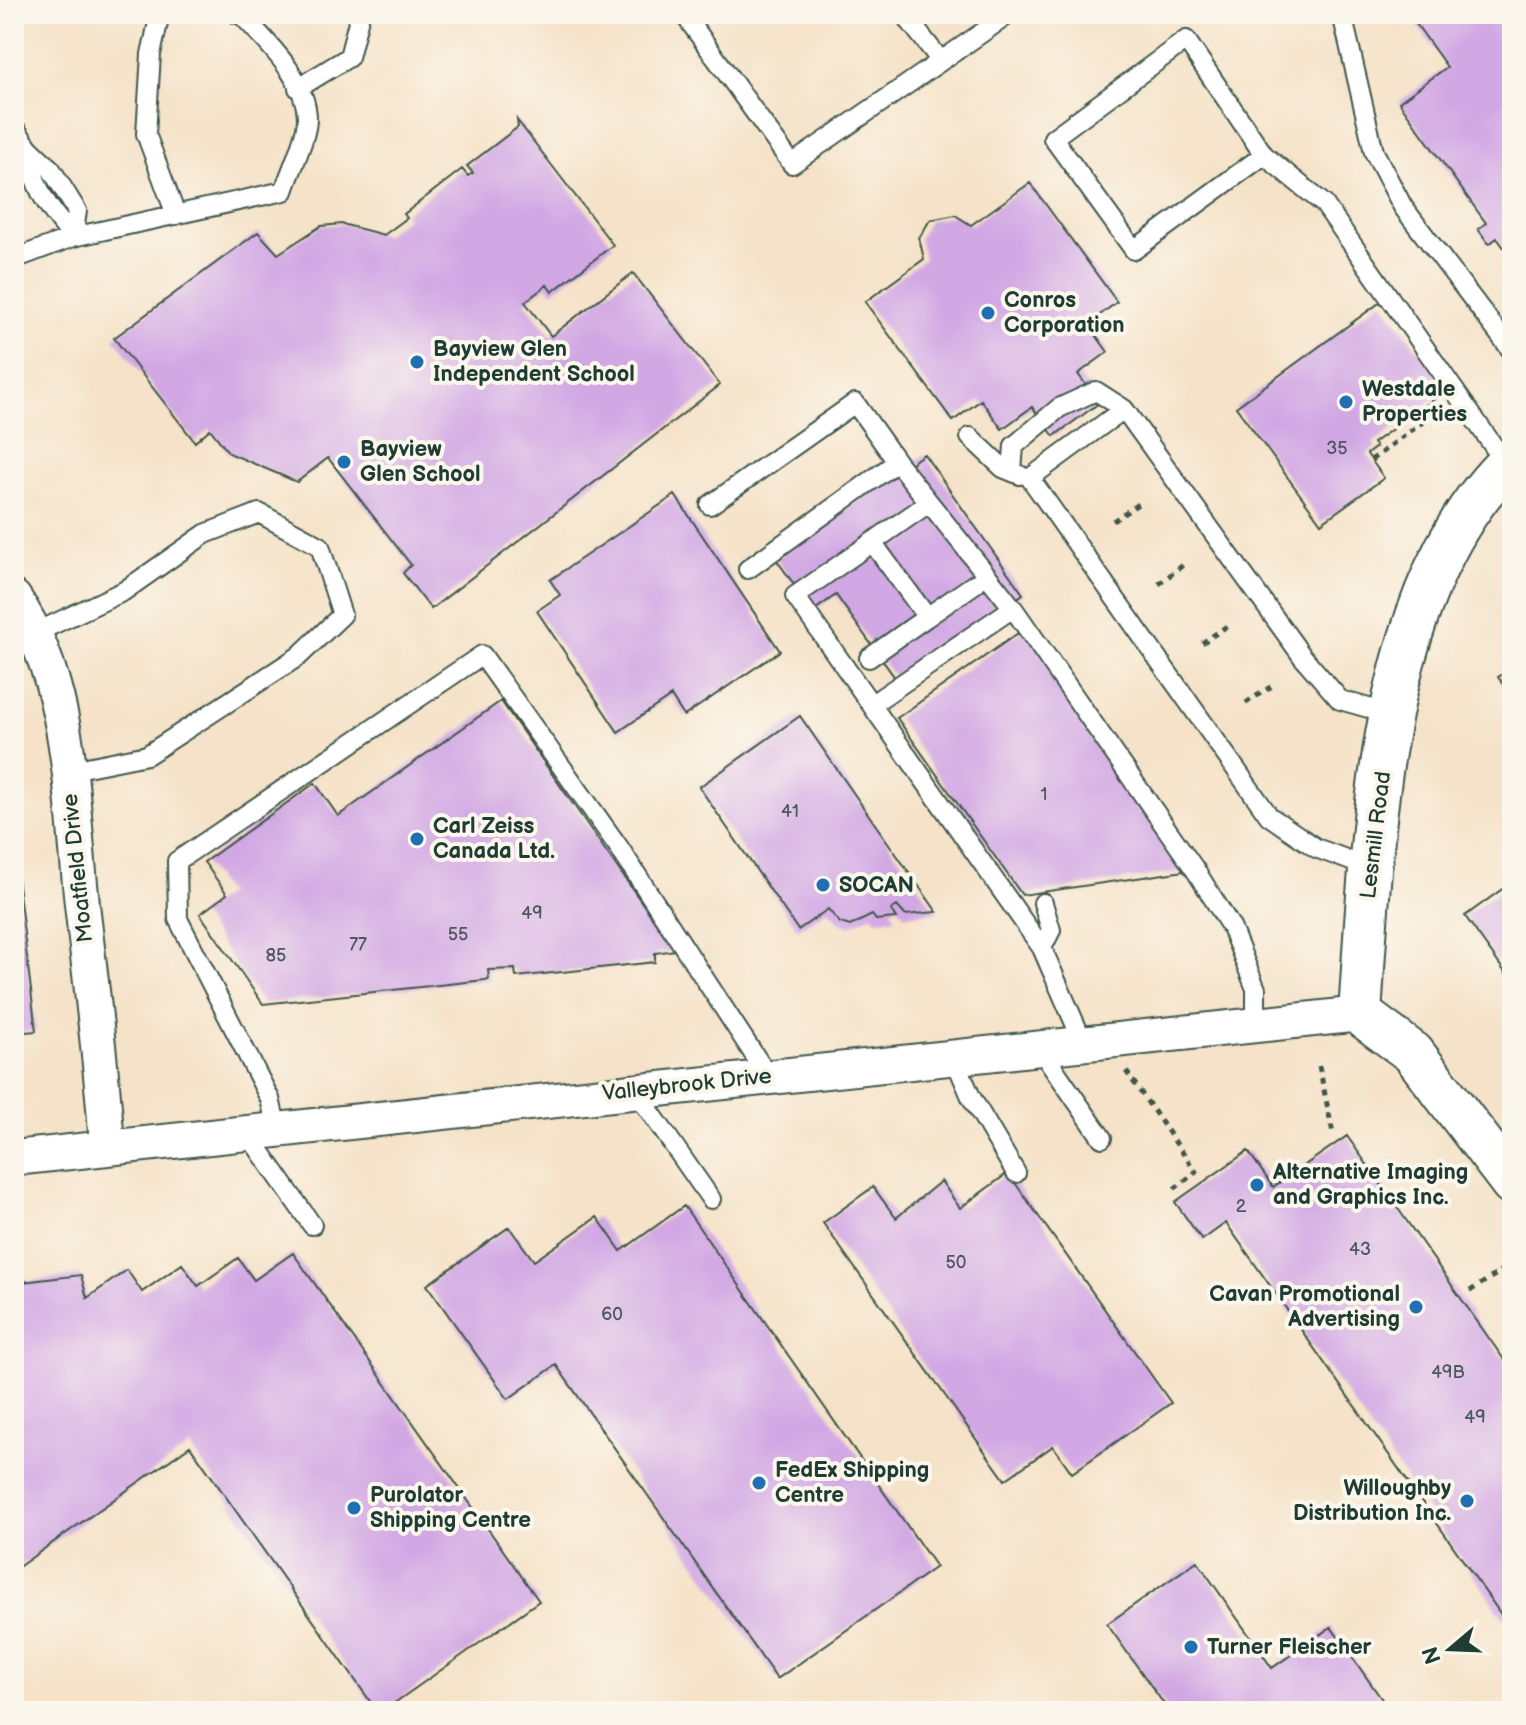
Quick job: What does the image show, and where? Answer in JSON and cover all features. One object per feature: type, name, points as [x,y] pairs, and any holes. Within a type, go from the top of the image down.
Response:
[{"type":"street","name":"Lesmill Road","points":[[1360,1014],[1370,868],[1390,714],[1408,639],[1433,578],[1464,520],[1509,462]]},
{"type":"street","name":"Moatfield Drive","points":[[14,598],[35,633],[56,699],[67,771],[107,1147]]},
{"type":"street","name":"Valleybrook Drive","points":[[14,1158],[953,1055],[1360,1014]]},
{"type":"street","points":[[1360,1014],[1413,1053],[1512,1183]]},
{"type":"lane","points":[[160,14],[151,54],[146,134],[176,215]]},
{"type":"lane","points":[[14,259],[73,237],[284,191],[307,120],[298,88],[284,63],[242,15],[237,14]]},
{"type":"lane","points":[[298,88],[349,57],[360,14]]},
{"type":"lane","points":[[684,14],[792,164],[1009,14]]},
{"type":"lane","points":[[904,14],[941,61]]},
{"type":"lane","points":[[1342,14],[1374,152],[1403,207],[1512,351]]},
{"type":"lane","points":[[1264,155],[1134,250],[1053,138],[1186,40],[1264,155],[1324,204],[1458,396],[1509,462]]},
{"type":"lane","points":[[14,127],[31,176],[56,218],[73,237]]},
{"type":"lane","points":[[1012,471],[1014,446],[1059,408],[1096,391],[1124,409],[1302,656],[1340,700],[1390,714]]},
{"type":"lane","points":[[710,505],[855,403],[897,462],[1013,608],[1196,871],[1231,927],[1256,989],[1256,1024]]},
{"type":"lane","points":[[1030,478],[1124,409]]},
{"type":"lane","points":[[970,437],[1003,468],[1030,478],[1269,816],[1316,848],[1370,868]]},
{"type":"lane","points":[[748,569],[897,462]]},
{"type":"lane","points":[[923,507],[795,596],[1042,948],[1083,1042]]},
{"type":"lane","points":[[35,633],[124,591],[205,534],[259,513],[320,546],[342,615],[299,656],[147,755],[67,771]]},
{"type":"lane","points":[[872,542],[927,617]]},
{"type":"lane","points":[[869,658],[976,583]]},
{"type":"lane","points":[[872,704],[1013,608]]},
{"type":"lane","points":[[312,1225],[262,1130],[270,1099],[178,919],[177,861],[482,655],[618,846],[768,1076]]},
{"type":"lane","points":[[1042,948],[1051,930],[1043,903]]},
{"type":"lane","points":[[1039,1047],[1102,1138]]},
{"type":"lane","points":[[953,1055],[971,1097],[1016,1173]]},
{"type":"lane","points":[[635,1090],[711,1199]]},
{"type":"path","points":[[1371,460],[1458,396]]},
{"type":"path","points":[[1113,521],[1138,504]]},
{"type":"path","points":[[1159,584],[1183,565]]},
{"type":"path","points":[[1202,643],[1227,626]]},
{"type":"path","points":[[1246,703],[1272,686]]},
{"type":"path","points":[[1319,1066],[1333,1133]]},
{"type":"path","points":[[1131,1079],[1196,1172],[1170,1192]]},
{"type":"path","points":[[1470,1291],[1512,1264]]},
{"type":"building","points":[[1409,14],[1512,14],[1512,259],[1497,238],[1489,244],[1478,229],[1486,223],[1399,102],[1447,67]]},
{"type":"building","name":"Bayview Glen Independent School","points":[[517,120],[613,245],[552,292],[547,285],[525,302],[551,336],[633,273],[720,385],[431,609],[403,573],[411,565],[328,458],[297,482],[229,453],[210,429],[195,442],[114,338],[258,232],[278,254],[321,226],[342,224],[384,235],[407,218],[404,214],[462,169],[468,176],[473,173],[467,166],[518,127]]},
{"type":"building","name":"Conros Corporation","points":[[1030,183],[1117,302],[1088,324],[1108,352],[1078,374],[1099,403],[1054,436],[1032,407],[1002,429],[981,400],[953,421],[865,302],[924,259],[919,238],[930,220],[955,215],[971,225]]},
{"type":"building","points":[[1382,301],[1447,390],[1373,443],[1376,447],[1367,454],[1384,478],[1321,523],[1236,407]]},
{"type":"building","points":[[924,454],[1023,594],[898,682],[836,595],[813,611],[776,559]]},
{"type":"building","points":[[675,495],[780,651],[684,716],[671,696],[618,732],[537,611],[560,595],[550,580]]},
{"type":"building","points":[[1024,629],[1191,870],[1022,895],[897,718]]},
{"type":"building","points":[[1512,668],[1512,696],[1498,677]]},
{"type":"building","name":"Carl Zeiss Canada Ltd.","points":[[501,701],[675,950],[655,953],[655,962],[516,977],[515,969],[488,970],[489,979],[485,980],[263,1004],[200,914],[227,894],[204,862],[315,783],[338,816]]},
{"type":"building","points":[[800,716],[937,912],[905,915],[897,906],[891,910],[896,918],[876,920],[872,915],[850,926],[840,923],[828,909],[798,930],[699,787]]},
{"type":"building","points":[[14,852],[36,1031],[14,1033]]},
{"type":"building","points":[[1512,882],[1512,982],[1465,916]]},
{"type":"building","name":"Willoughby Distribution Inc.","points":[[1347,1136],[1512,1371],[1512,1630],[1226,1223],[1202,1240],[1175,1202],[1248,1151],[1273,1187]]},
{"type":"building","points":[[1008,1173],[1171,1403],[1072,1473],[1053,1446],[1005,1480],[823,1223],[873,1187],[896,1218],[941,1181],[960,1208]]},
{"type":"building","name":"FedEx Shipping Centre","points":[[684,1206],[936,1567],[777,1679],[556,1365],[508,1399],[427,1285],[509,1227],[534,1261],[597,1217],[621,1251]]},
{"type":"building","name":"Purolator Shipping Centre","points":[[293,1253],[539,1601],[383,1711],[377,1711],[190,1446],[14,1570],[14,1283],[81,1275],[87,1298],[127,1270],[142,1292],[182,1264],[198,1286],[238,1258],[254,1280]]},
{"type":"building","name":"Turner Fleischer","points":[[1197,1561],[1272,1668],[1331,1627],[1390,1711],[1169,1711],[1107,1624]]},
{"type":"place","name":"Conros Corporation","points":[[988,313]]},
{"type":"place","name":"Bayview Glen Independent School","points":[[417,362]]},
{"type":"place","name":"Westdale Properties","points":[[1346,402]]},
{"type":"place","name":"Bayview Glen School","points":[[344,462]]},
{"type":"place","name":"Carl Zeiss Canada Ltd.","points":[[417,839]]},
{"type":"place","name":"SOCAN","points":[[823,885]]},
{"type":"place","name":"Alternative Imaging and Graphics Inc.","points":[[1257,1185]]},
{"type":"place","name":"Cavan Promotional Advertising","points":[[1416,1307]]},
{"type":"place","name":"FedEx Shipping Centre","points":[[759,1483]]},
{"type":"place","name":"Willoughby Distribution Inc.","points":[[1467,1501]]},
{"type":"place","name":"Purolator Shipping Centre","points":[[354,1508]]},
{"type":"place","name":"Turner Fleischer","points":[[1191,1647]]}]
